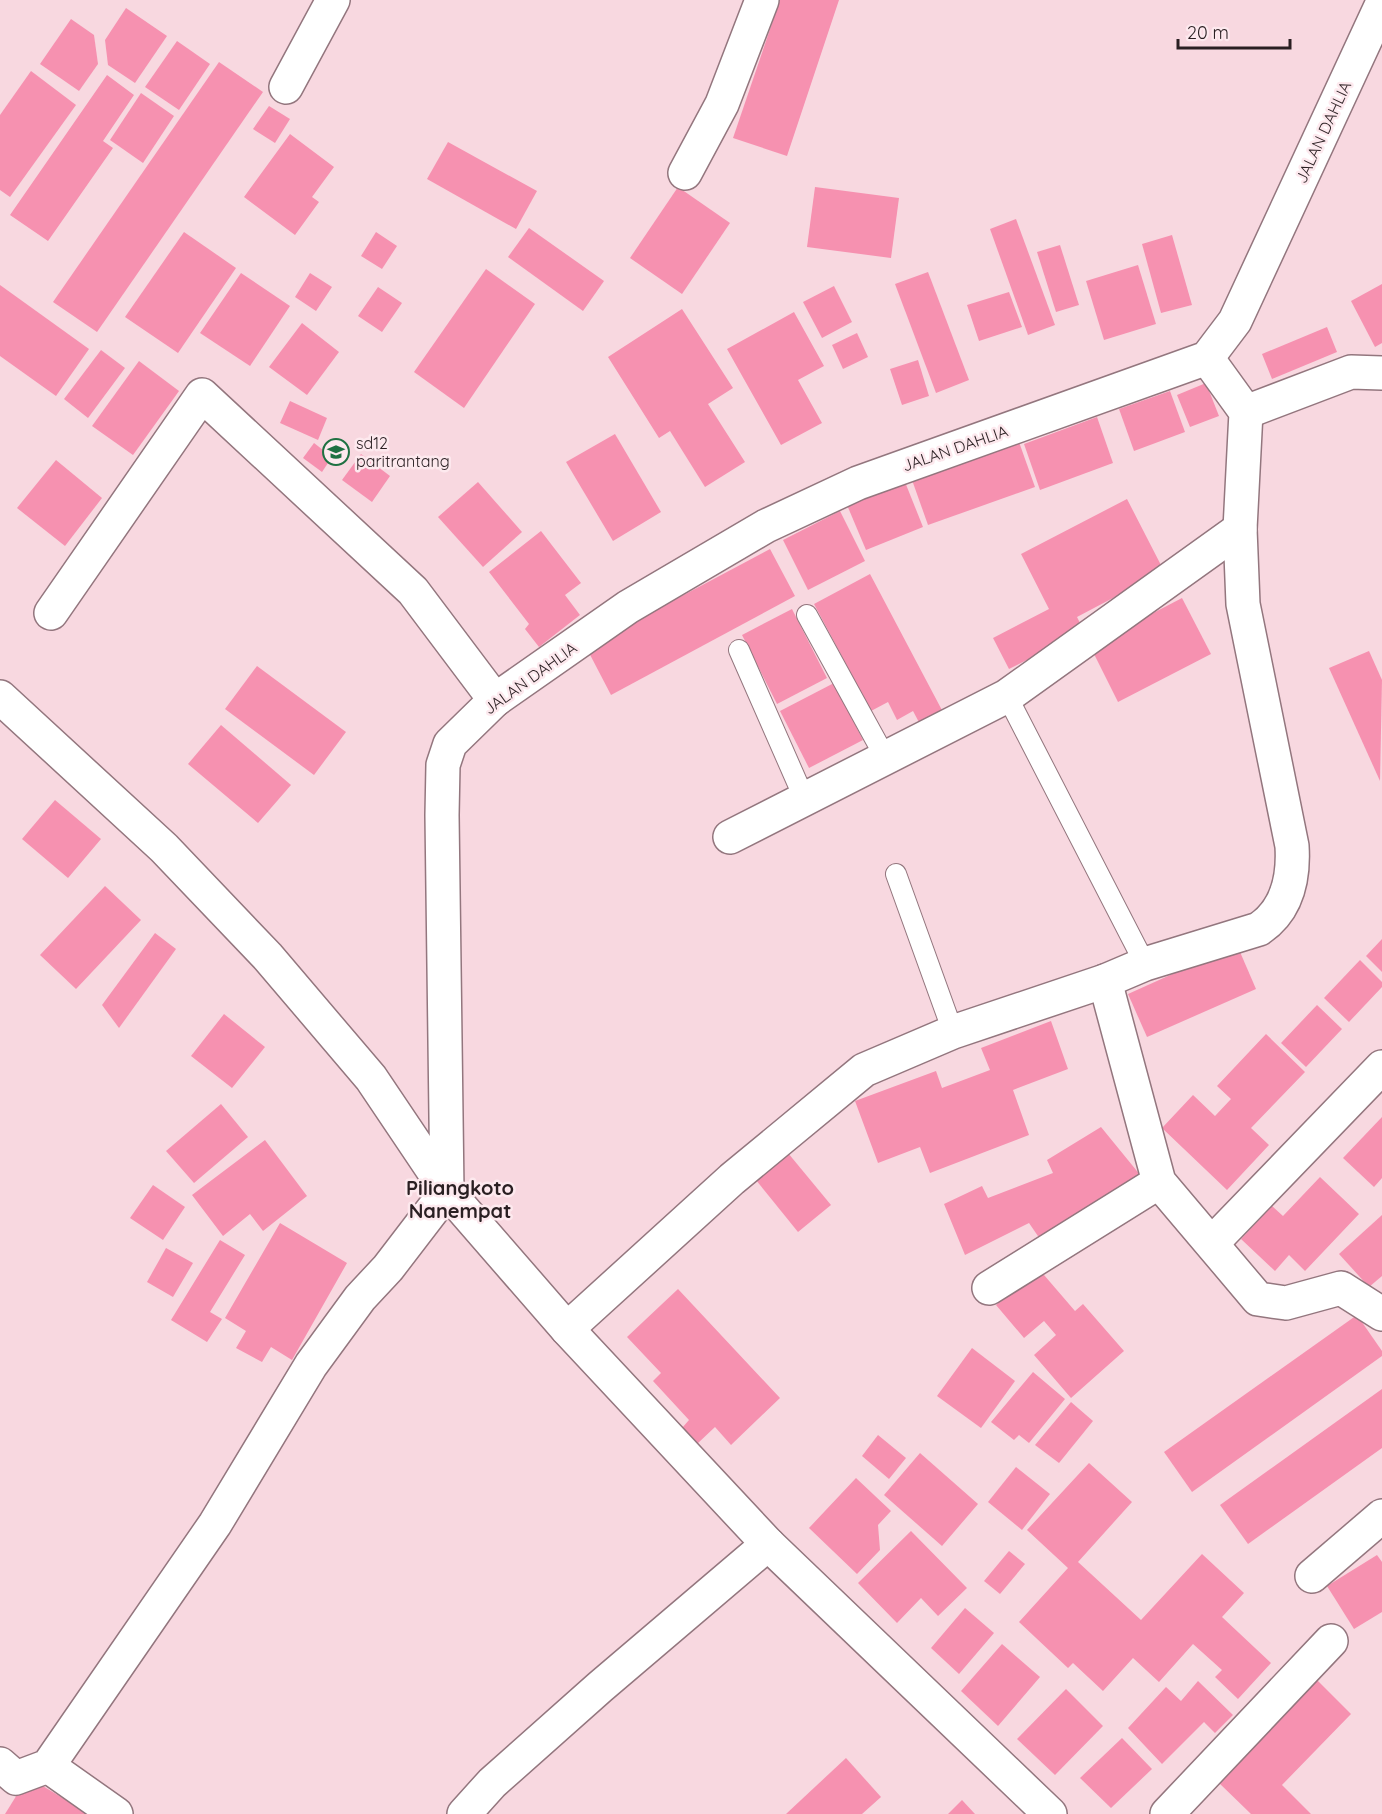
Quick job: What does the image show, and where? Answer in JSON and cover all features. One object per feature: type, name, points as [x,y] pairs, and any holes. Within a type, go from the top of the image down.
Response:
[{"type":"street","points":[[286,87],[333,0]]},
{"type":"street","points":[[685,172],[722,104],[762,0]]},
{"type":"street","name":"JALAN DAHLIA","points":[[447,1191],[442,815],[443,765],[450,744],[495,700],[628,607],[766,526],[858,483],[1207,358],[1234,321],[1382,4]]},
{"type":"street","points":[[567,1329],[732,1179],[864,1070],[953,1032],[1105,981],[1145,964],[1259,929],[1271,921],[1280,908],[1291,877],[1292,846],[1244,604],[1240,529],[1246,412],[1207,358]]},
{"type":"street","points":[[1246,412],[1351,372],[1382,373]]},
{"type":"street","points":[[51,612],[202,395],[413,591],[495,700]]},
{"type":"street","points":[[730,837],[1008,696],[1240,529]]},
{"type":"street","points":[[0,698],[164,848],[268,957],[371,1078],[447,1191],[567,1329],[768,1545],[1050,1814]]},
{"type":"street","points":[[1105,981],[1159,1182],[1213,1242],[1258,1299],[1286,1303],[1341,1288],[1382,1314]]},
{"type":"street","points":[[1213,1242],[1382,1067]]},
{"type":"street","points":[[989,1288],[1159,1182]]},
{"type":"street","points":[[0,1764],[16,1778],[48,1766],[215,1524],[311,1365],[360,1298],[388,1268],[447,1191]]},
{"type":"street","points":[[1312,1576],[1382,1516]]},
{"type":"street","points":[[464,1814],[492,1783],[592,1694],[768,1545]]},
{"type":"street","points":[[1167,1814],[1331,1641]]},
{"type":"street","points":[[48,1766],[116,1814]]},
{"type":"lane","points":[[807,615],[885,757]]},
{"type":"lane","points":[[739,650],[804,798]]},
{"type":"lane","points":[[1008,696],[1145,964]]},
{"type":"lane","points":[[896,874],[953,1032]]},
{"type":"building","points":[[780,0],[839,0],[787,156],[733,138]]},
{"type":"building","points":[[126,8],[167,36],[135,83],[108,65],[105,40]]},
{"type":"building","points":[[71,19],[94,35],[98,64],[79,91],[40,64]]},
{"type":"building","points":[[177,41],[210,64],[179,110],[145,87]]},
{"type":"building","points":[[219,62],[263,92],[97,332],[53,302]]},
{"type":"building","points":[[31,71],[76,105],[10,197],[0,190],[0,115]]},
{"type":"building","points":[[107,75],[134,95],[103,141],[113,148],[48,241],[10,215]]},
{"type":"building","points":[[141,93],[174,116],[143,163],[110,140]]},
{"type":"building","points":[[269,106],[290,119],[275,143],[253,129]]},
{"type":"building","points":[[290,134],[334,167],[312,197],[319,202],[295,235],[244,197]]},
{"type":"building","points":[[448,142],[537,191],[516,229],[427,179]]},
{"type":"building","points":[[678,187],[730,223],[682,294],[630,258]]},
{"type":"building","points":[[815,187],[899,198],[891,258],[807,247]]},
{"type":"building","points":[[1016,219],[1055,325],[1028,335],[990,229]]},
{"type":"building","points":[[529,228],[604,281],[583,311],[508,257]]},
{"type":"building","points":[[184,232],[236,268],[178,353],[125,317]]},
{"type":"building","points":[[376,232],[397,246],[382,269],[361,256]]},
{"type":"building","points":[[1172,235],[1192,305],[1161,313],[1142,244]]},
{"type":"building","points":[[1060,245],[1079,305],[1056,312],[1037,252]]},
{"type":"building","points":[[1138,265],[1156,324],[1104,340],[1086,281]]},
{"type":"building","points":[[486,269],[535,304],[464,408],[414,372]]},
{"type":"building","points":[[928,272],[969,380],[936,393],[895,284]]},
{"type":"building","points":[[241,273],[290,306],[250,366],[200,333]]},
{"type":"building","points":[[310,273],[332,287],[316,311],[295,297]]},
{"type":"building","points":[[1382,284],[1382,343],[1375,347],[1351,301]]},
{"type":"building","points":[[0,285],[89,349],[56,396],[0,356]]},
{"type":"building","points":[[834,286],[852,322],[822,338],[803,302]]},
{"type":"building","points":[[378,287],[402,303],[382,332],[358,316]]},
{"type":"building","points":[[1009,292],[1022,327],[979,341],[967,305]]},
{"type":"building","points":[[682,309],[733,388],[708,404],[745,462],[705,487],[670,431],[659,438],[608,357]]},
{"type":"building","points":[[794,312],[824,366],[798,380],[822,423],[781,445],[727,349]]},
{"type":"building","points":[[302,323],[339,352],[307,395],[269,367]]},
{"type":"building","points":[[1327,327],[1337,352],[1272,379],[1262,354]]},
{"type":"building","points":[[857,333],[868,357],[843,369],[832,345]]},
{"type":"building","points":[[101,350],[125,368],[88,418],[64,399]]},
{"type":"building","points":[[918,360],[929,396],[902,405],[890,369]]},
{"type":"building","points":[[139,361],[179,391],[133,455],[92,426]]},
{"type":"building","points":[[1206,383],[1219,416],[1190,427],[1177,395]]},
{"type":"building","points":[[1170,391],[1185,432],[1134,451],[1119,409]]},
{"type":"building","points":[[290,401],[327,418],[318,440],[280,423]]},
{"type":"building","points":[[1097,417],[1113,463],[1040,490],[1024,444]]},
{"type":"building","points":[[615,434],[661,512],[613,541],[566,462]]},
{"type":"building","points":[[1019,442],[1035,487],[928,525],[912,480]]},
{"type":"building","points":[[314,443],[332,457],[322,472],[303,458]]},
{"type":"building","points":[[361,454],[390,476],[372,502],[342,480]]},
{"type":"building","points":[[56,460],[102,498],[65,546],[17,508]]},
{"type":"building","points":[[478,482],[522,532],[483,567],[438,517]]},
{"type":"building","points":[[905,482],[923,527],[866,550],[847,505]]},
{"type":"building","points":[[1127,499],[1164,571],[1077,617],[1084,631],[1009,669],[993,638],[1049,609],[1021,554]]},
{"type":"building","points":[[840,511],[865,561],[808,590],[783,540]]},
{"type":"building","points":[[541,531],[581,583],[565,595],[580,615],[539,647],[525,629],[529,624],[489,572]]},
{"type":"building","points":[[770,549],[795,596],[611,695],[586,647]]},
{"type":"building","points":[[870,574],[944,714],[921,726],[913,711],[897,720],[888,702],[871,711],[814,604]]},
{"type":"building","points":[[1182,598],[1211,654],[1118,702],[1090,646]]},
{"type":"building","points":[[792,609],[827,678],[777,704],[742,635]]},
{"type":"building","points":[[1369,651],[1382,680],[1380,781],[1329,668]]},
{"type":"building","points":[[257,666],[346,732],[314,775],[225,709]]},
{"type":"building","points":[[834,683],[863,740],[809,768],[780,711]]},
{"type":"building","points":[[221,725],[291,785],[258,823],[188,764]]},
{"type":"building","points":[[55,800],[101,839],[68,878],[22,839]]},
{"type":"building","points":[[105,886],[141,920],[76,989],[40,955]]},
{"type":"building","points":[[155,933],[176,949],[119,1028],[102,1005]]},
{"type":"building","points":[[1382,939],[1382,972],[1366,956]]},
{"type":"building","points":[[1237,945],[1256,989],[1147,1037],[1128,994]]},
{"type":"building","points":[[1360,960],[1382,982],[1382,987],[1349,1022],[1324,998]]},
{"type":"building","points":[[1317,1005],[1342,1029],[1306,1067],[1281,1043]]},
{"type":"building","points":[[224,1014],[265,1047],[232,1088],[191,1056]]},
{"type":"building","points":[[1051,1021],[1068,1069],[1013,1090],[1029,1135],[930,1173],[920,1147],[878,1163],[855,1101],[936,1071],[942,1088],[990,1070],[981,1048]]},
{"type":"building","points":[[1266,1034],[1305,1072],[1251,1128],[1269,1145],[1227,1190],[1162,1128],[1193,1095],[1215,1116],[1231,1099],[1217,1086]]},
{"type":"building","points":[[221,1104],[248,1137],[194,1183],[166,1151]]},
{"type":"building","points":[[1382,1117],[1382,1178],[1374,1187],[1343,1158]]},
{"type":"building","points":[[1101,1127],[1141,1176],[1040,1239],[1029,1223],[965,1255],[944,1204],[982,1186],[988,1198],[1053,1173],[1047,1160]]},
{"type":"building","points":[[265,1140],[307,1196],[263,1231],[250,1214],[223,1236],[192,1195]]},
{"type":"building","points":[[788,1153],[831,1205],[798,1232],[756,1180]]},
{"type":"building","points":[[1320,1177],[1359,1214],[1305,1271],[1289,1255],[1275,1271],[1241,1239],[1272,1206],[1283,1216]]},
{"type":"building","points":[[153,1185],[185,1207],[163,1240],[130,1218]]},
{"type":"building","points":[[1382,1215],[1382,1276],[1369,1287],[1339,1254]]},
{"type":"building","points":[[280,1223],[347,1263],[292,1360],[271,1347],[262,1362],[236,1348],[246,1331],[225,1318]]},
{"type":"building","points":[[220,1240],[245,1255],[210,1312],[222,1319],[207,1342],[171,1320]]},
{"type":"building","points":[[166,1248],[193,1263],[173,1297],[147,1282]]},
{"type":"building","points":[[1038,1268],[1075,1311],[1083,1304],[1124,1351],[1071,1398],[1034,1355],[1056,1335],[1044,1321],[1024,1338],[996,1305]]},
{"type":"building","points":[[678,1289],[780,1398],[731,1445],[715,1427],[697,1444],[682,1428],[689,1420],[653,1381],[661,1373],[627,1337]]},
{"type":"building","points":[[1357,1315],[1382,1351],[1382,1356],[1192,1492],[1164,1452]]},
{"type":"building","points":[[972,1348],[1015,1381],[981,1428],[937,1396]]},
{"type":"building","points":[[1033,1372],[1065,1399],[1029,1443],[1019,1435],[1014,1440],[991,1422]]},
{"type":"building","points":[[1382,1389],[1382,1448],[1248,1544],[1220,1505]]},
{"type":"building","points":[[1071,1402],[1093,1421],[1059,1463],[1035,1445]]},
{"type":"building","points":[[878,1435],[906,1458],[889,1479],[862,1456]]},
{"type":"building","points":[[920,1453],[978,1504],[942,1546],[884,1495]]},
{"type":"building","points":[[1089,1463],[1132,1502],[1078,1562],[1141,1620],[1202,1554],[1244,1593],[1222,1617],[1271,1663],[1238,1699],[1215,1677],[1222,1670],[1193,1644],[1159,1682],[1133,1658],[1103,1691],[1073,1663],[1068,1668],[1019,1622],[1068,1568],[1027,1530]]},
{"type":"building","points":[[1016,1467],[1050,1494],[1022,1530],[988,1502]]},
{"type":"building","points":[[856,1478],[891,1511],[878,1525],[880,1550],[857,1574],[809,1528]]},
{"type":"building","points":[[911,1531],[967,1588],[938,1616],[921,1598],[897,1623],[858,1583]]},
{"type":"building","points":[[1009,1551],[1025,1564],[1000,1594],[984,1581]]},
{"type":"building","points":[[1377,1555],[1382,1562],[1382,1612],[1354,1629],[1327,1586]]},
{"type":"building","points":[[965,1608],[994,1633],[959,1674],[931,1648]]},
{"type":"building","points":[[1002,1644],[1040,1677],[998,1726],[961,1691]]},
{"type":"building","points":[[1316,1679],[1351,1714],[1282,1785],[1311,1814],[1251,1814],[1217,1781]]},
{"type":"building","points":[[1198,1681],[1233,1715],[1215,1733],[1204,1722],[1162,1764],[1128,1728],[1166,1687],[1181,1701]]},
{"type":"building","points":[[1066,1689],[1103,1726],[1055,1775],[1017,1739]]},
{"type":"building","points":[[1122,1738],[1152,1769],[1111,1808],[1080,1778]]},
{"type":"building","points":[[846,1758],[881,1797],[862,1814],[786,1814]]},
{"type":"building","points":[[28,1777],[89,1814],[5,1814]]},
{"type":"building","points":[[962,1800],[975,1814],[948,1814]]},
{"type":"place","name":"sd12 paritrantang","points":[[336,452]]},
{"type":"district","name":"Piliangkoto Nanempat","points":[[460,1198]]}]
